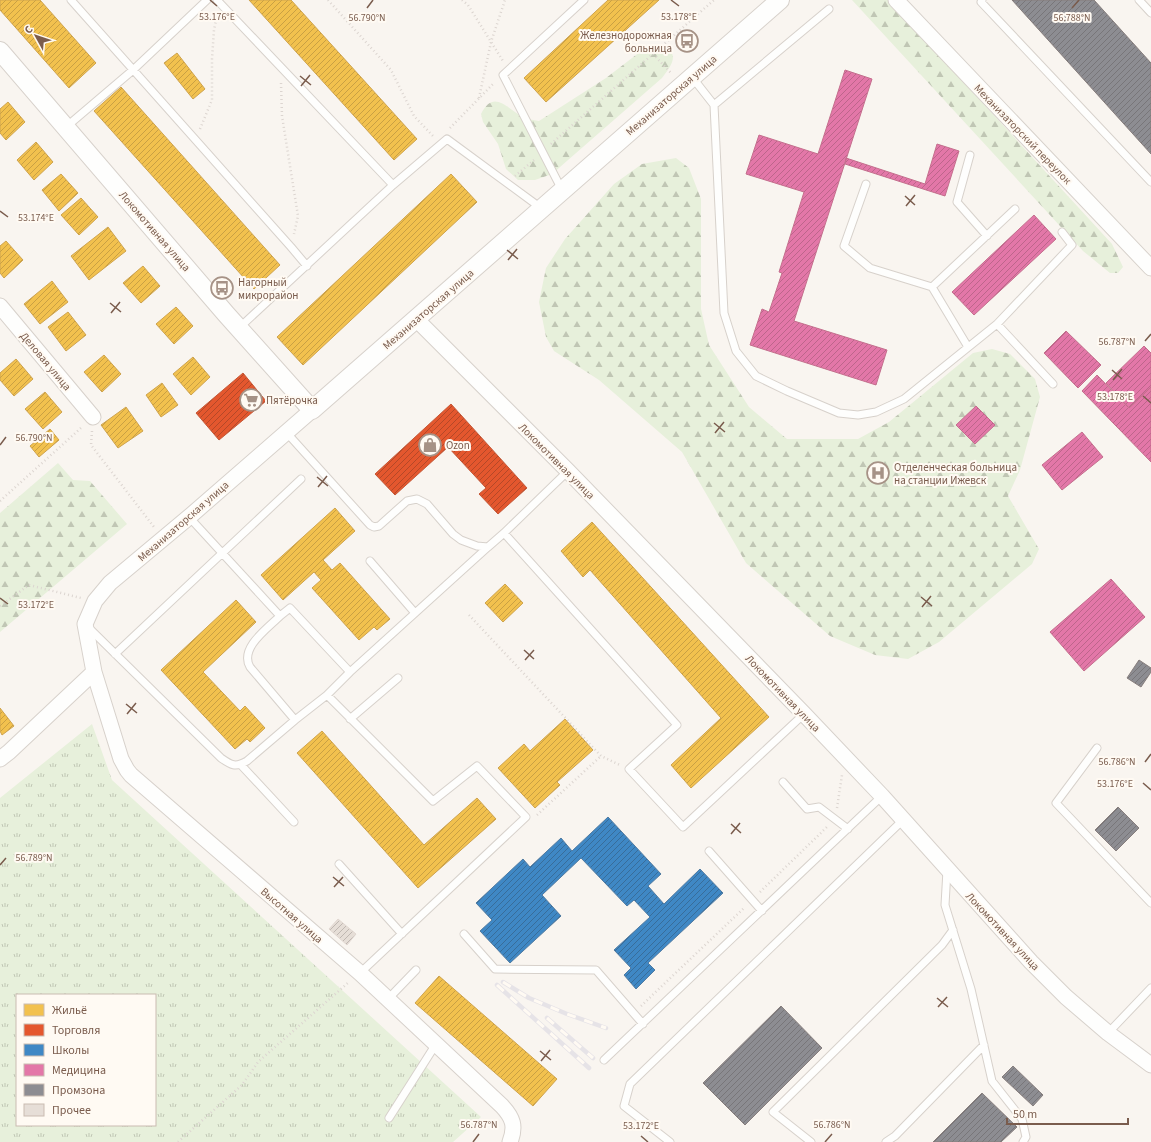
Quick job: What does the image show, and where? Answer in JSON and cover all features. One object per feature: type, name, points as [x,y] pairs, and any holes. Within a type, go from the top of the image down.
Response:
[{"type":"street","name":"Механизаторская улица","points":[[85,624],[95,601],[110,583],[189,517],[312,410],[780,0]]},
{"type":"street","name":"Механизаторский переулок","points":[[896,0],[1151,268]]},
{"type":"street","name":"Локомотивная улица","points":[[0,51],[239,328],[312,410]]},
{"type":"street","name":"Деловая улица","points":[[0,306],[93,417]]},
{"type":"street","name":"Локомотивная улица","points":[[416,319],[568,471],[804,714],[882,796],[1031,962],[1066,997],[1108,1033],[1151,1065]]},
{"type":"street","name":"Высотная улица","points":[[85,624],[94,672],[122,760],[131,775],[360,973],[502,1106],[511,1116],[513,1134],[510,1142]]},
{"type":"street","points":[[0,759],[94,672]]},
{"type":"lane","points":[[71,0],[291,246],[307,266]]},
{"type":"lane","points":[[563,191],[542,152],[506,72],[584,0]]},
{"type":"lane","points":[[982,0],[981,2],[1151,182]]},
{"type":"lane","points":[[66,128],[133,70],[202,2]]},
{"type":"lane","points":[[219,2],[393,185]]},
{"type":"lane","points":[[1144,2],[1151,13]]},
{"type":"lane","points":[[714,105],[830,9]]},
{"type":"lane","points":[[687,82],[714,105],[724,313],[736,351],[756,376],[786,391],[839,413],[858,415],[876,412],[904,400],[998,324],[1072,245],[1062,232]]},
{"type":"lane","points":[[239,328],[393,185],[447,139],[542,209]]},
{"type":"lane","points":[[970,155],[957,202],[987,236]]},
{"type":"lane","points":[[866,184],[844,246],[870,268],[932,287],[968,347]]},
{"type":"lane","points":[[932,287],[1015,209]]},
{"type":"lane","points":[[998,324],[1053,384]]},
{"type":"lane","points":[[286,432],[370,525],[379,526],[407,501],[417,499],[427,504],[461,540],[477,546],[488,547]]},
{"type":"lane","points":[[85,624],[221,758],[234,766],[241,765],[327,695],[350,672],[504,533],[568,471]]},
{"type":"lane","points":[[115,654],[301,479]]},
{"type":"lane","points":[[189,517],[280,616]]},
{"type":"lane","points":[[504,533],[677,725],[629,769],[683,827],[804,714]]},
{"type":"lane","points":[[370,561],[415,613]]},
{"type":"lane","points":[[295,720],[247,662],[248,654],[254,642],[280,616],[290,608],[350,672]]},
{"type":"lane","points":[[350,719],[398,678]]},
{"type":"lane","points":[[327,695],[433,801],[477,766],[526,817],[360,973]]},
{"type":"lane","points":[[1097,748],[1056,802],[1151,903]]},
{"type":"lane","points":[[241,765],[294,822]]},
{"type":"lane","points":[[783,782],[807,808],[819,807],[848,829]]},
{"type":"lane","points":[[604,1060],[882,796]]},
{"type":"lane","points":[[670,1142],[624,1106],[630,1084],[903,820]]},
{"type":"lane","points":[[709,851],[762,911]]},
{"type":"lane","points":[[339,864],[402,934]]},
{"type":"lane","points":[[947,869],[945,905],[971,989],[992,1081],[1022,1119],[1026,1137],[1023,1142]]},
{"type":"lane","points":[[811,1142],[773,1112],[942,945],[953,930]]},
{"type":"lane","points":[[464,934],[495,968],[596,970],[643,1024]]},
{"type":"lane","points":[[388,999],[416,970]]},
{"type":"lane","points":[[1108,1033],[1151,988]]},
{"type":"lane","points":[[389,1118],[436,1044]]},
{"type":"lane","points":[[886,1142],[896,1136],[984,1045]]},
{"type":"path","points":[[328,0],[391,70],[414,116],[437,140]]},
{"type":"path","points":[[448,130],[506,72],[492,42],[468,5],[462,0]]},
{"type":"path","points":[[478,99],[492,42],[505,0]]},
{"type":"path","points":[[507,183],[714,0]]},
{"type":"path","points":[[195,140],[212,100],[214,30],[219,2]]},
{"type":"path","points":[[654,54],[687,82]]},
{"type":"path","points":[[280,66],[282,116],[298,216],[291,246]]},
{"type":"path","points":[[0,501],[93,417]]},
{"type":"path","points":[[93,417],[91,445],[163,539]]},
{"type":"path","points":[[0,606],[29,585],[95,601]]},
{"type":"path","points":[[469,615],[602,756],[629,769]]},
{"type":"path","points":[[526,817],[534,818],[602,756]]},
{"type":"path","points":[[178,1142],[242,1085],[258,1062],[360,973]]},
{"type":"green space","points":[[852,0],[888,0],[1112,244],[1123,267],[1118,273],[1110,273],[1083,251]]},
{"type":"green space","points":[[661,45],[667,48],[673,56],[673,60],[669,68],[662,78],[552,174],[535,180],[518,180],[506,169],[498,144],[483,122],[481,114],[490,103],[495,101],[500,102],[523,117],[539,121],[606,78],[645,48]]},
{"type":"green space","points":[[676,158],[689,168],[701,199],[701,309],[709,345],[749,407],[787,439],[858,439],[889,422],[973,353],[992,349],[1010,354],[1035,379],[1040,397],[1020,470],[1008,496],[1039,549],[1032,564],[939,642],[908,659],[875,655],[830,636],[746,563],[682,452],[599,380],[554,351],[546,337],[539,302],[546,268],[565,239],[614,184],[642,164]]},
{"type":"green space","points":[[58,463],[73,480],[90,481],[127,524],[0,632],[0,513]]},
{"type":"green space","points":[[92,724],[112,780],[481,1117],[453,1142],[0,1142],[0,798]]},
{"type":"building: Жильё","points":[[0,0],[40,0],[96,63],[69,88],[0,10]]},
{"type":"building: Жильё","points":[[249,0],[291,0],[417,139],[394,160]]},
{"type":"building: Жильё","points":[[608,0],[659,0],[546,102],[524,78]]},
{"type":"building: Жильё","points":[[177,53],[205,89],[193,99],[164,63]]},
{"type":"building: Жильё","points":[[121,87],[280,265],[254,289],[94,111]]},
{"type":"building: Жильё","points":[[8,102],[25,122],[6,140],[0,133],[0,109]]},
{"type":"building: Жильё","points":[[36,142],[53,162],[34,180],[17,160]]},
{"type":"building: Жильё","points":[[61,174],[78,193],[59,211],[42,190]]},
{"type":"building: Жильё","points":[[451,174],[477,202],[303,365],[277,337]]},
{"type":"building: Жильё","points":[[81,198],[98,217],[79,235],[61,215]]},
{"type":"building: Жильё","points":[[108,227],[126,251],[89,280],[71,256]]},
{"type":"building: Жильё","points":[[6,241],[23,260],[4,278],[0,273],[0,246]]},
{"type":"building: Жильё","points":[[143,266],[160,286],[141,303],[123,283]]},
{"type":"building: Жильё","points":[[52,281],[68,302],[40,324],[24,304]]},
{"type":"building: Жильё","points":[[176,307],[193,326],[174,344],[156,324]]},
{"type":"building: Жильё","points":[[68,312],[86,335],[66,351],[48,327]]},
{"type":"building: Жильё","points":[[104,355],[121,374],[102,392],[84,372]]},
{"type":"building: Жильё","points":[[193,357],[210,377],[191,395],[173,374]]},
{"type":"building: Жильё","points":[[16,359],[33,379],[14,396],[0,380],[0,373]]},
{"type":"building: Жильё","points":[[162,383],[178,405],[161,417],[146,395]]},
{"type":"building: Жильё","points":[[45,392],[62,412],[43,429],[25,409]]},
{"type":"building: Жильё","points":[[126,407],[143,431],[118,448],[101,425]]},
{"type":"building: Жильё","points":[[50,429],[59,440],[39,457],[30,446]]},
{"type":"building: Жильё","points":[[335,508],[355,531],[323,560],[332,570],[340,563],[390,619],[377,630],[374,627],[359,640],[312,588],[321,580],[314,572],[283,600],[261,575]]},
{"type":"building: Жильё","points":[[592,522],[769,717],[691,788],[671,765],[721,718],[590,570],[583,577],[561,551]]},
{"type":"building: Жильё","points":[[505,584],[523,603],[503,622],[485,603]]},
{"type":"building: Жильё","points":[[236,600],[256,622],[203,672],[240,711],[245,706],[265,728],[250,742],[247,739],[235,749],[161,670]]},
{"type":"building: Жильё","points":[[0,708],[14,726],[2,735],[0,731]]},
{"type":"building: Жильё","points":[[565,719],[593,750],[557,782],[560,785],[535,808],[498,768],[524,744],[530,751]]},
{"type":"building: Жильё","points":[[322,731],[424,845],[477,798],[496,819],[418,888],[297,753]]},
{"type":"building: Жильё","points":[[439,976],[557,1079],[533,1106],[415,1003]]},
{"type":"building: Торговля","points":[[243,373],[266,401],[219,440],[196,413]]},
{"type":"building: Торговля","points":[[451,404],[527,488],[498,514],[479,494],[486,488],[448,447],[395,495],[375,474]]},
{"type":"building: Школы","points":[[608,817],[661,874],[648,886],[664,904],[700,869],[723,893],[648,963],[655,970],[636,989],[624,975],[631,968],[614,950],[650,917],[634,900],[627,906],[581,858],[542,895],[561,916],[510,963],[480,931],[492,920],[476,903],[523,859],[530,867],[561,838],[572,851]]},
{"type":"building: Медицина","points":[[845,70],[872,79],[794,321],[887,350],[876,385],[750,345],[762,309],[769,312],[782,273],[779,272],[804,192],[746,174],[759,135],[818,154]]},
{"type":"building: Медицина","points":[[937,144],[959,151],[945,196],[845,164],[846,158],[925,184]]},
{"type":"building: Медицина","points":[[1034,215],[1056,239],[974,315],[952,292]]},
{"type":"building: Медицина","points":[[1066,331],[1101,365],[1078,388],[1044,353]]},
{"type":"building: Медицина","points":[[1144,346],[1151,353],[1151,387],[1129,408],[1106,383]]},
{"type":"building: Медицина","points":[[1097,375],[1129,408],[1151,387],[1151,462],[1082,391]]},
{"type":"building: Медицина","points":[[976,406],[995,425],[975,444],[956,425]]},
{"type":"building: Медицина","points":[[1082,432],[1103,457],[1062,490],[1042,465]]},
{"type":"building: Медицина","points":[[1111,579],[1145,617],[1084,671],[1050,632]]},
{"type":"building: Промзона","points":[[1012,0],[1094,0],[1151,63],[1151,154]]},
{"type":"building: Промзона","points":[[1139,660],[1151,668],[1151,672],[1141,687],[1127,678]]},
{"type":"building: Промзона","points":[[1118,807],[1139,828],[1116,851],[1095,830]]},
{"type":"building: Промзона","points":[[781,1006],[822,1048],[745,1125],[703,1083]]},
{"type":"building: Промзона","points":[[1013,1066],[1043,1095],[1033,1106],[1002,1077]]},
{"type":"building: Промзона","points":[[982,1093],[1017,1127],[1001,1142],[933,1142]]},
{"type":"building: Прочее","points":[[338,919],[356,934],[347,945],[329,929]]},
{"type":"railway","points":[[503,982],[529,998],[606,1028]]},
{"type":"railway","points":[[497,985],[589,1068]]},
{"type":"railway","points":[[547,1018],[593,1058]]},
{"type":"place","name":"Железнодорожная больница","points":[[687,41]]},
{"type":"place","name":"Нагорный микрорайон","points":[[222,288]]},
{"type":"place","name":"Пятёрочка","points":[[251,400]]},
{"type":"place","name":"Ozon","points":[[430,445]]},
{"type":"place","name":"Отделенческая больница на станции Ижевск","points":[[878,473]]}]
